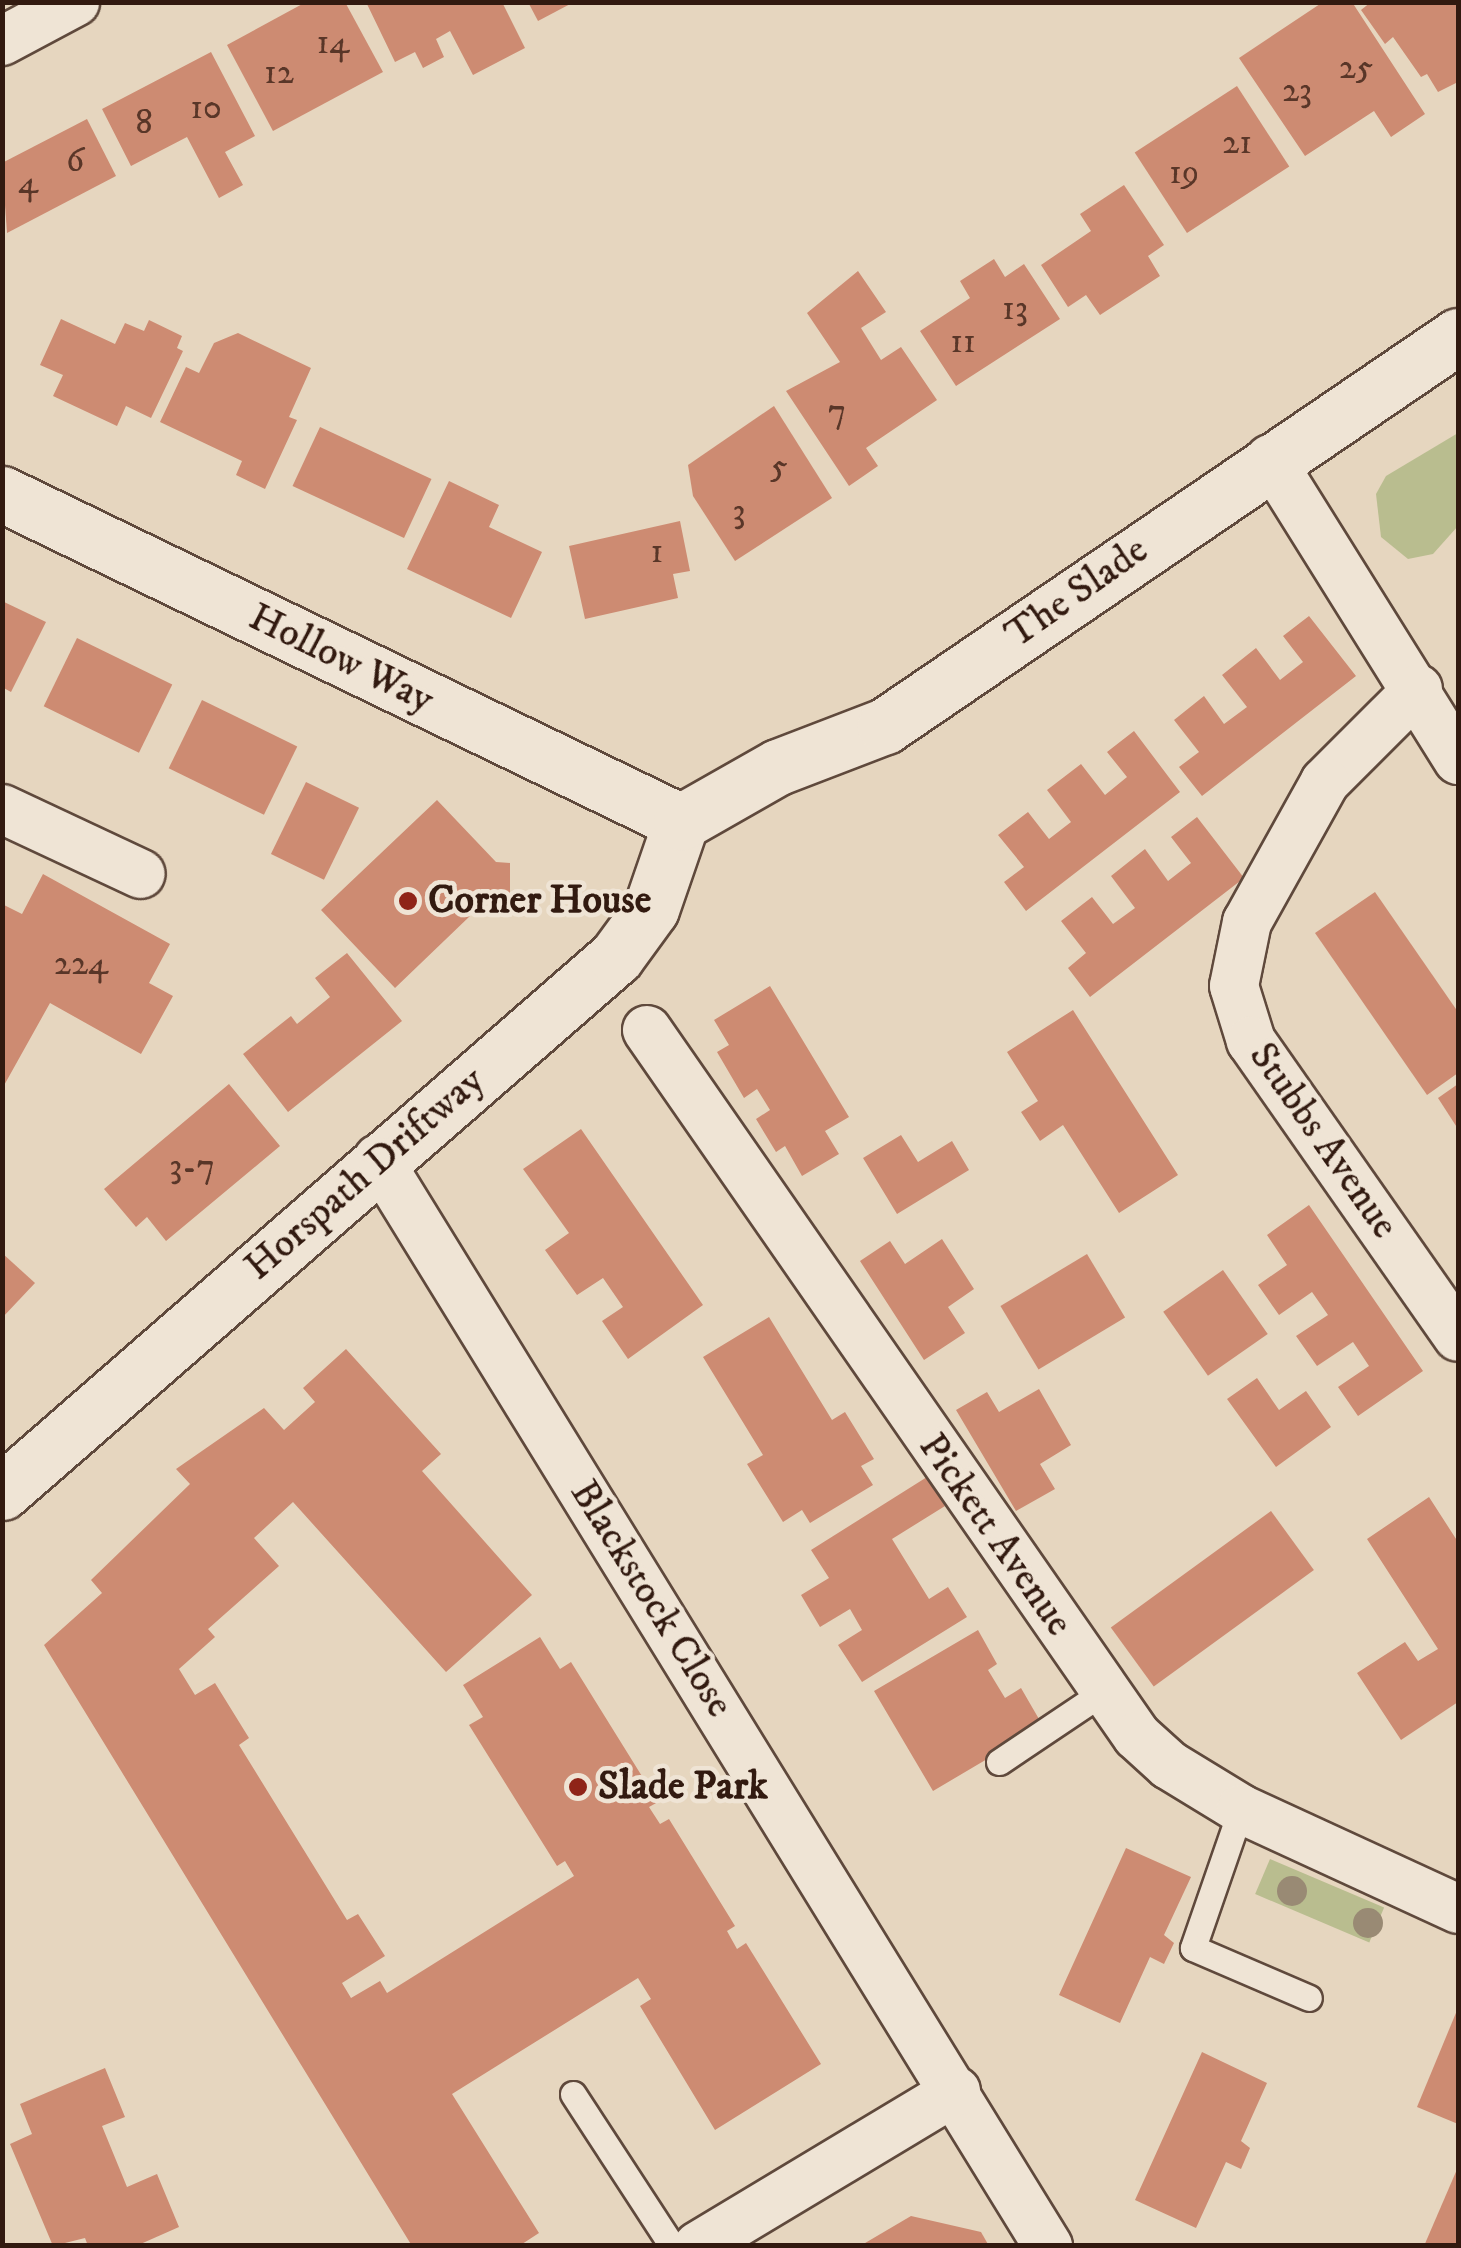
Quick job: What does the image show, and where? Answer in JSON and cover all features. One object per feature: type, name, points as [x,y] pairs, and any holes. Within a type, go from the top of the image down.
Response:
[{"type":"main road","name":"The Slade","points":[[681,822],[778,767],[885,726],[1270,459],[1458,336]]},
{"type":"main road","name":"Hollow Way","points":[[2,494],[681,822]]},
{"type":"main road","name":"Horspath Driftway","points":[[2,1492],[378,1159],[616,957],[651,909],[681,822]]},
{"type":"street","points":[[2,41],[75,2]]},
{"type":"street","points":[[1270,459],[1418,688],[1458,760]]},
{"type":"street","name":"Stubbs Avenue","points":[[1418,688],[1325,782],[1247,922],[1234,986],[1251,1041],[1458,1336]]},
{"type":"street","points":[[2,809],[141,874]]},
{"type":"street","name":"Pickett Avenue","points":[[647,1030],[1102,1692],[1169,1765],[1241,1809],[1458,1909]]},
{"type":"street","name":"Blackstock Close","points":[[378,1159],[956,2090],[1048,2246]]},
{"type":"street","points":[[698,2246],[956,2090]]},
{"type":"lane","points":[[999,1762],[1102,1692]]},
{"type":"lane","points":[[1241,1809],[1193,1948],[1309,1998]]},
{"type":"lane","points":[[573,2094],[672,2246]]},
{"type":"green space","points":[[1458,433],[1458,526],[1433,554],[1408,559],[1381,537],[1376,494],[1386,476]]},
{"type":"green space","points":[[1270,1859],[1384,1907],[1369,1942],[1255,1894]]},
{"type":"building","points":[[306,2],[345,2],[383,72],[273,131],[227,45]]},
{"type":"building","points":[[366,2],[502,2],[525,48],[473,75],[450,31],[436,39],[444,57],[423,68],[415,52],[395,62]]},
{"type":"building","points":[[528,2],[574,2],[538,21]]},
{"type":"building","points":[[1323,2],[1352,2],[1425,114],[1391,137],[1374,111],[1305,156],[1239,58]]},
{"type":"building","points":[[1371,2],[1458,2],[1458,82],[1438,92],[1427,74],[1421,77],[1393,37],[1385,44],[1361,10]]},
{"type":"building","points":[[211,52],[255,136],[225,152],[243,185],[219,198],[187,137],[131,166],[102,109]]},
{"type":"building","points":[[1237,86],[1289,167],[1187,233],[1135,152]]},
{"type":"building","points":[[87,119],[116,176],[7,233],[2,163]]},
{"type":"building","points":[[1124,185],[1164,245],[1148,256],[1160,276],[1100,315],[1086,295],[1068,307],[1041,265],[1091,231],[1080,214]]},
{"type":"building","points":[[994,259],[1005,277],[1024,264],[1060,319],[956,386],[920,331],[970,298],[960,281]]},
{"type":"building","points":[[858,271],[886,312],[861,328],[881,360],[901,347],[937,400],[866,448],[878,466],[849,486],[786,391],[840,362],[807,313]]},
{"type":"building","points":[[61,319],[115,344],[125,323],[144,331],[149,320],[182,336],[177,348],[183,351],[151,418],[126,406],[117,426],[53,396],[63,375],[40,365]]},
{"type":"building","points":[[238,333],[311,368],[289,417],[297,420],[265,489],[236,475],[242,461],[160,422],[186,367],[199,373],[214,343]]},
{"type":"building","points":[[774,406],[832,498],[735,561],[693,496],[688,465]]},
{"type":"building","points":[[320,427],[431,479],[404,538],[293,486]]},
{"type":"building","points":[[449,481],[499,505],[489,527],[542,552],[511,618],[407,569]]},
{"type":"building","points":[[680,521],[690,571],[673,574],[678,598],[585,619],[569,546]]},
{"type":"building","points":[[2,601],[46,622],[11,692],[2,687]]},
{"type":"building","points":[[1309,616],[1356,676],[1202,796],[1179,767],[1199,752],[1174,720],[1204,696],[1224,724],[1247,707],[1222,675],[1256,648],[1280,680],[1303,662],[1283,636]]},
{"type":"building","points":[[77,638],[172,684],[139,753],[44,706]]},
{"type":"building","points":[[202,700],[297,746],[264,815],[169,768]]},
{"type":"building","points":[[1134,731],[1180,792],[1026,911],[1004,882],[1024,867],[998,835],[1028,812],[1049,839],[1071,822],[1047,790],[1081,764],[1105,795],[1127,777],[1107,752]]},
{"type":"building","points":[[306,782],[359,808],[324,880],[271,854]]},
{"type":"building","name":"Corner House","points":[[437,800],[496,862],[510,863],[510,893],[495,892],[395,988],[321,910]]},
{"type":"building","points":[[1197,817],[1244,878],[1090,997],[1068,968],[1086,953],[1061,921],[1092,897],[1113,924],[1135,908],[1111,876],[1145,849],[1168,881],[1191,863],[1171,837]]},
{"type":"building","points":[[43,874],[170,944],[149,983],[173,996],[141,1054],[50,1003],[2,1089],[2,904],[22,914]]},
{"type":"building","points":[[1375,892],[1458,1012],[1458,1073],[1427,1095],[1315,933]]},
{"type":"building","points":[[347,953],[402,1021],[288,1112],[243,1054],[291,1016],[297,1024],[330,997],[315,978]]},
{"type":"building","points":[[770,986],[849,1117],[825,1131],[839,1154],[802,1176],[785,1146],[776,1152],[756,1119],[770,1110],[757,1089],[744,1098],[717,1052],[729,1045],[714,1020]]},
{"type":"building","points":[[1073,1010],[1178,1175],[1119,1213],[1063,1125],[1040,1141],[1021,1112],[1038,1101],[1007,1052]]},
{"type":"building","points":[[229,1084],[280,1146],[166,1241],[147,1217],[136,1227],[104,1189]]},
{"type":"building","points":[[1458,1084],[1458,1129],[1438,1098]]},
{"type":"building","points":[[581,1129],[703,1305],[628,1359],[602,1321],[623,1307],[603,1278],[577,1295],[545,1250],[569,1233],[523,1169]]},
{"type":"building","points":[[901,1135],[918,1162],[952,1141],[969,1170],[897,1214],[863,1158]]},
{"type":"building","points":[[1309,1205],[1423,1371],[1358,1416],[1338,1387],[1369,1366],[1353,1342],[1317,1366],[1296,1336],[1328,1315],[1312,1292],[1279,1315],[1258,1285],[1287,1265],[1267,1235]]},
{"type":"building","points":[[942,1239],[974,1289],[948,1307],[965,1333],[924,1360],[860,1261],[890,1241],[905,1264]]},
{"type":"building","points":[[2,1253],[35,1283],[2,1318]]},
{"type":"building","points":[[1087,1254],[1125,1317],[1039,1369],[1000,1306]]},
{"type":"building","points":[[1223,1270],[1268,1334],[1208,1376],[1163,1312]]},
{"type":"building","points":[[769,1317],[832,1420],[845,1412],[874,1459],[861,1466],[873,1485],[810,1523],[802,1510],[783,1522],[747,1464],[763,1455],[703,1357]]},
{"type":"building","name":"Slade Park","points":[[346,1349],[441,1454],[422,1471],[532,1595],[446,1672],[293,1502],[254,1538],[279,1566],[208,1629],[215,1637],[179,1669],[195,1695],[215,1683],[249,1738],[239,1745],[347,1920],[358,1914],[385,1956],[342,1983],[351,1998],[380,1981],[387,1993],[574,1876],[565,1861],[557,1866],[469,1725],[483,1717],[463,1685],[540,1637],[560,1669],[571,1662],[658,1802],[649,1807],[660,1824],[669,1819],[735,1926],[727,1931],[737,1949],[746,1943],[821,2064],[715,2130],[640,2006],[651,1999],[638,1978],[452,2094],[539,2233],[519,2246],[412,2246],[44,1645],[102,1593],[91,1580],[190,1484],[176,1469],[264,1408],[284,1430],[315,1402],[303,1388]]},
{"type":"building","points":[[1257,1378],[1279,1410],[1306,1391],[1331,1427],[1276,1467],[1227,1399]]},
{"type":"building","points":[[1039,1389],[1071,1445],[1040,1464],[1055,1489],[1016,1511],[956,1410],[987,1392],[999,1412]]},
{"type":"building","points":[[927,1477],[945,1506],[892,1539],[929,1599],[948,1587],[967,1617],[862,1682],[838,1645],[862,1630],[850,1609],[820,1627],[801,1595],[829,1578],[811,1550]]},
{"type":"building","points":[[1429,1497],[1458,1542],[1458,1702],[1401,1740],[1357,1673],[1405,1642],[1418,1661],[1438,1649],[1367,1539]]},
{"type":"building","points":[[1271,1511],[1314,1570],[1154,1686],[1111,1627]]},
{"type":"building","points":[[978,1630],[997,1664],[988,1670],[1005,1698],[1021,1688],[1043,1726],[933,1791],[874,1691]]},
{"type":"building","points":[[1126,1848],[1191,1877],[1164,1935],[1174,1943],[1164,1964],[1150,1957],[1120,2023],[1059,1995]]},
{"type":"building","points":[[1458,2008],[1458,2124],[1417,2107]]},
{"type":"building","points":[[1202,2052],[1267,2083],[1241,2141],[1250,2148],[1241,2169],[1226,2162],[1196,2228],[1135,2200]]},
{"type":"building","points":[[105,2068],[125,2117],[102,2126],[127,2187],[157,2174],[179,2227],[136,2246],[88,2246],[85,2238],[53,2246],[10,2144],[32,2134],[20,2104]]},
{"type":"building","points":[[1458,2167],[1458,2246],[1424,2246]]},
{"type":"building","points":[[911,2216],[981,2232],[989,2246],[860,2246]]},
{"type":"place","name":"Corner House","points":[[408,901]]},
{"type":"place","name":"Slade Park","points":[[578,1787]]}]
